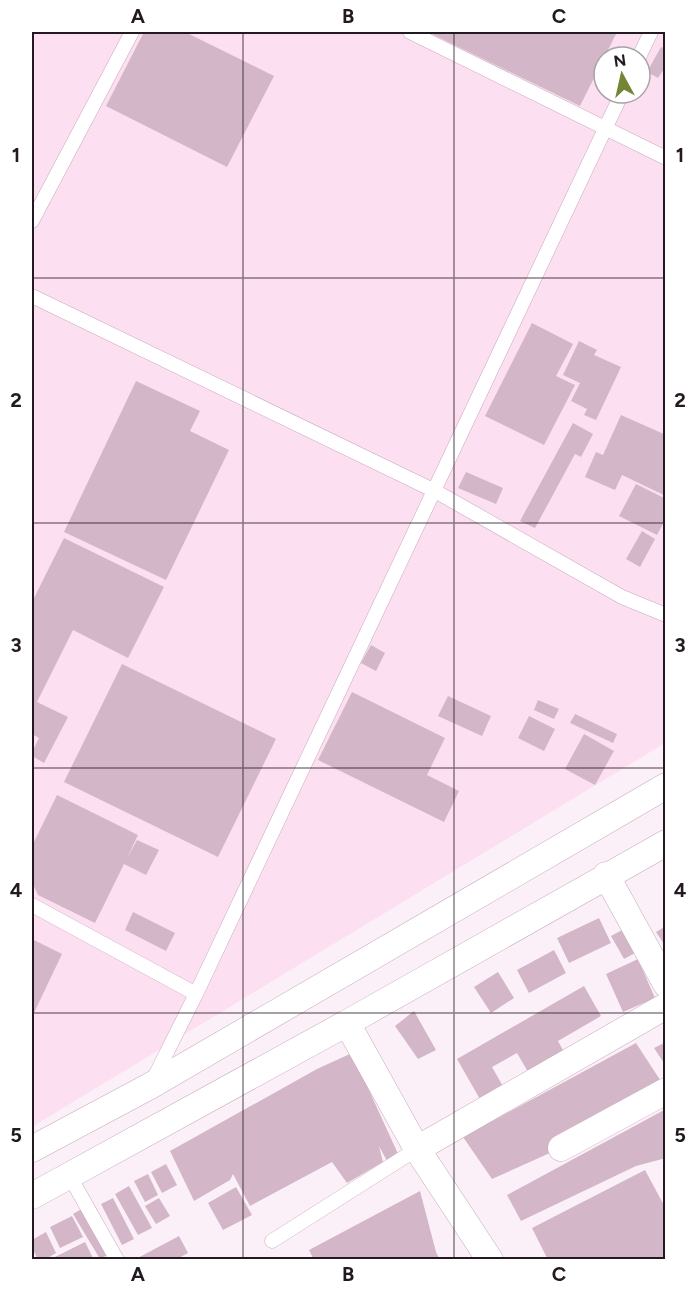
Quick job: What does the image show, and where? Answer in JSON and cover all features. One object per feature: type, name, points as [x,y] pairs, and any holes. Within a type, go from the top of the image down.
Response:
[{"type":"street","points":[[32,1149],[150,1086],[666,786]]},
{"type":"street","points":[[32,1196],[347,1023],[666,843]]},
{"type":"street","points":[[606,875],[665,981]]},
{"type":"street","points":[[417,1149],[666,1006]]},
{"type":"street","points":[[347,1023],[417,1149],[490,1260]]},
{"type":"street","points":[[561,1148],[666,1091]]},
{"type":"lane","points":[[32,221],[132,32]]},
{"type":"lane","points":[[410,32],[605,130],[666,158]]},
{"type":"lane","points":[[150,1086],[196,994],[616,105]]},
{"type":"lane","points":[[32,296],[435,491],[622,597],[666,615]]},
{"type":"lane","points":[[32,905],[196,994]]},
{"type":"lane","points":[[272,1241],[417,1149]]},
{"type":"lane","points":[[69,1175],[117,1260]]},
{"type":"shaded area","points":[[32,32],[665,32],[665,743],[32,1127]]},
{"type":"building","points":[[144,32],[185,32],[274,76],[227,167],[106,106]]},
{"type":"building","points":[[428,32],[617,32],[610,45],[592,45],[592,82],[580,106]]},
{"type":"building","points":[[661,47],[666,49],[666,66],[658,78],[652,75],[652,63]]},
{"type":"building","points":[[532,323],[573,344],[556,376],[575,385],[544,445],[485,416]]},
{"type":"building","points":[[579,341],[597,350],[594,355],[621,367],[596,420],[584,415],[587,409],[571,401],[580,383],[563,375]]},
{"type":"building","points":[[136,381],[200,411],[190,431],[229,450],[166,580],[64,532]]},
{"type":"building","points":[[621,415],[666,435],[666,496],[622,475],[615,490],[585,477],[596,452],[603,455]]},
{"type":"building","points":[[573,423],[593,434],[581,457],[575,454],[535,528],[520,521]]},
{"type":"building","points":[[466,472],[503,488],[496,504],[458,488]]},
{"type":"building","points":[[636,484],[666,499],[666,518],[657,535],[619,516]]},
{"type":"building","points":[[642,531],[655,539],[640,567],[626,559]]},
{"type":"building","points":[[64,538],[164,587],[128,658],[73,630],[37,702],[68,717],[44,763],[32,756],[39,738],[32,734],[32,602]]},
{"type":"building","points":[[371,645],[385,653],[376,671],[361,663]]},
{"type":"building","points":[[122,664],[276,739],[218,857],[64,782]]},
{"type":"building","points":[[352,692],[445,738],[427,775],[459,791],[444,822],[318,760]]},
{"type":"building","points":[[448,696],[491,716],[482,736],[438,716]]},
{"type":"building","points":[[538,700],[559,709],[554,719],[534,710]]},
{"type":"building","points":[[575,714],[617,734],[613,743],[570,723]]},
{"type":"building","points":[[529,716],[555,729],[544,751],[518,738]]},
{"type":"building","points":[[584,734],[614,751],[595,785],[565,769]]},
{"type":"building","points":[[57,795],[138,835],[127,858],[137,840],[159,850],[146,875],[124,864],[95,923],[38,895],[32,882],[32,846]]},
{"type":"building","points":[[133,912],[175,933],[166,951],[125,930]]},
{"type":"building","points":[[599,918],[611,943],[569,963],[557,938]]},
{"type":"building","points":[[666,926],[666,947],[656,932]]},
{"type":"building","points":[[624,929],[637,952],[624,959],[611,936]]},
{"type":"building","points":[[32,939],[62,954],[32,1017]]},
{"type":"building","points":[[554,950],[566,973],[529,993],[517,970]]},
{"type":"building","points":[[638,959],[655,998],[623,1012],[606,974]]},
{"type":"building","points":[[498,972],[514,998],[491,1013],[474,987]]},
{"type":"building","points":[[584,986],[601,1016],[558,1041],[564,1052],[528,1072],[517,1053],[492,1067],[504,1088],[481,1101],[457,1059]]},
{"type":"building","points":[[414,1011],[436,1050],[418,1059],[395,1026]]},
{"type":"building","points":[[666,1042],[666,1063],[664,1063],[654,1048]]},
{"type":"building","points":[[636,1043],[666,1089],[561,1148],[492,1179],[463,1137]]},
{"type":"building","points":[[352,1053],[399,1156],[387,1161],[379,1146],[383,1162],[347,1183],[332,1162],[250,1206],[233,1174],[230,1180],[194,1201],[170,1151],[317,1069]]},
{"type":"building","points":[[666,1109],[666,1158],[636,1166],[521,1221],[507,1195]]},
{"type":"building","points":[[166,1164],[177,1185],[162,1193],[151,1172]]},
{"type":"building","points":[[645,1170],[666,1209],[666,1260],[548,1260],[532,1228]]},
{"type":"building","points":[[148,1174],[158,1195],[145,1202],[134,1181]]},
{"type":"building","points":[[129,1186],[152,1228],[138,1235],[115,1194]]},
{"type":"building","points":[[236,1187],[252,1215],[223,1230],[208,1203]]},
{"type":"building","points":[[420,1191],[440,1260],[314,1260],[309,1250]]},
{"type":"building","points":[[113,1198],[134,1239],[122,1245],[101,1204]]},
{"type":"building","points":[[159,1198],[170,1216],[156,1224],[145,1206]]},
{"type":"building","points":[[85,1207],[111,1253],[100,1259],[73,1214]]},
{"type":"building","points":[[72,1216],[83,1237],[60,1248],[50,1227]]},
{"type":"building","points":[[46,1232],[56,1253],[44,1260],[38,1260],[32,1247],[32,1240]]},
{"type":"building","points":[[179,1236],[188,1253],[175,1260],[134,1260]]},
{"type":"building","points":[[85,1242],[94,1260],[49,1260]]}]
